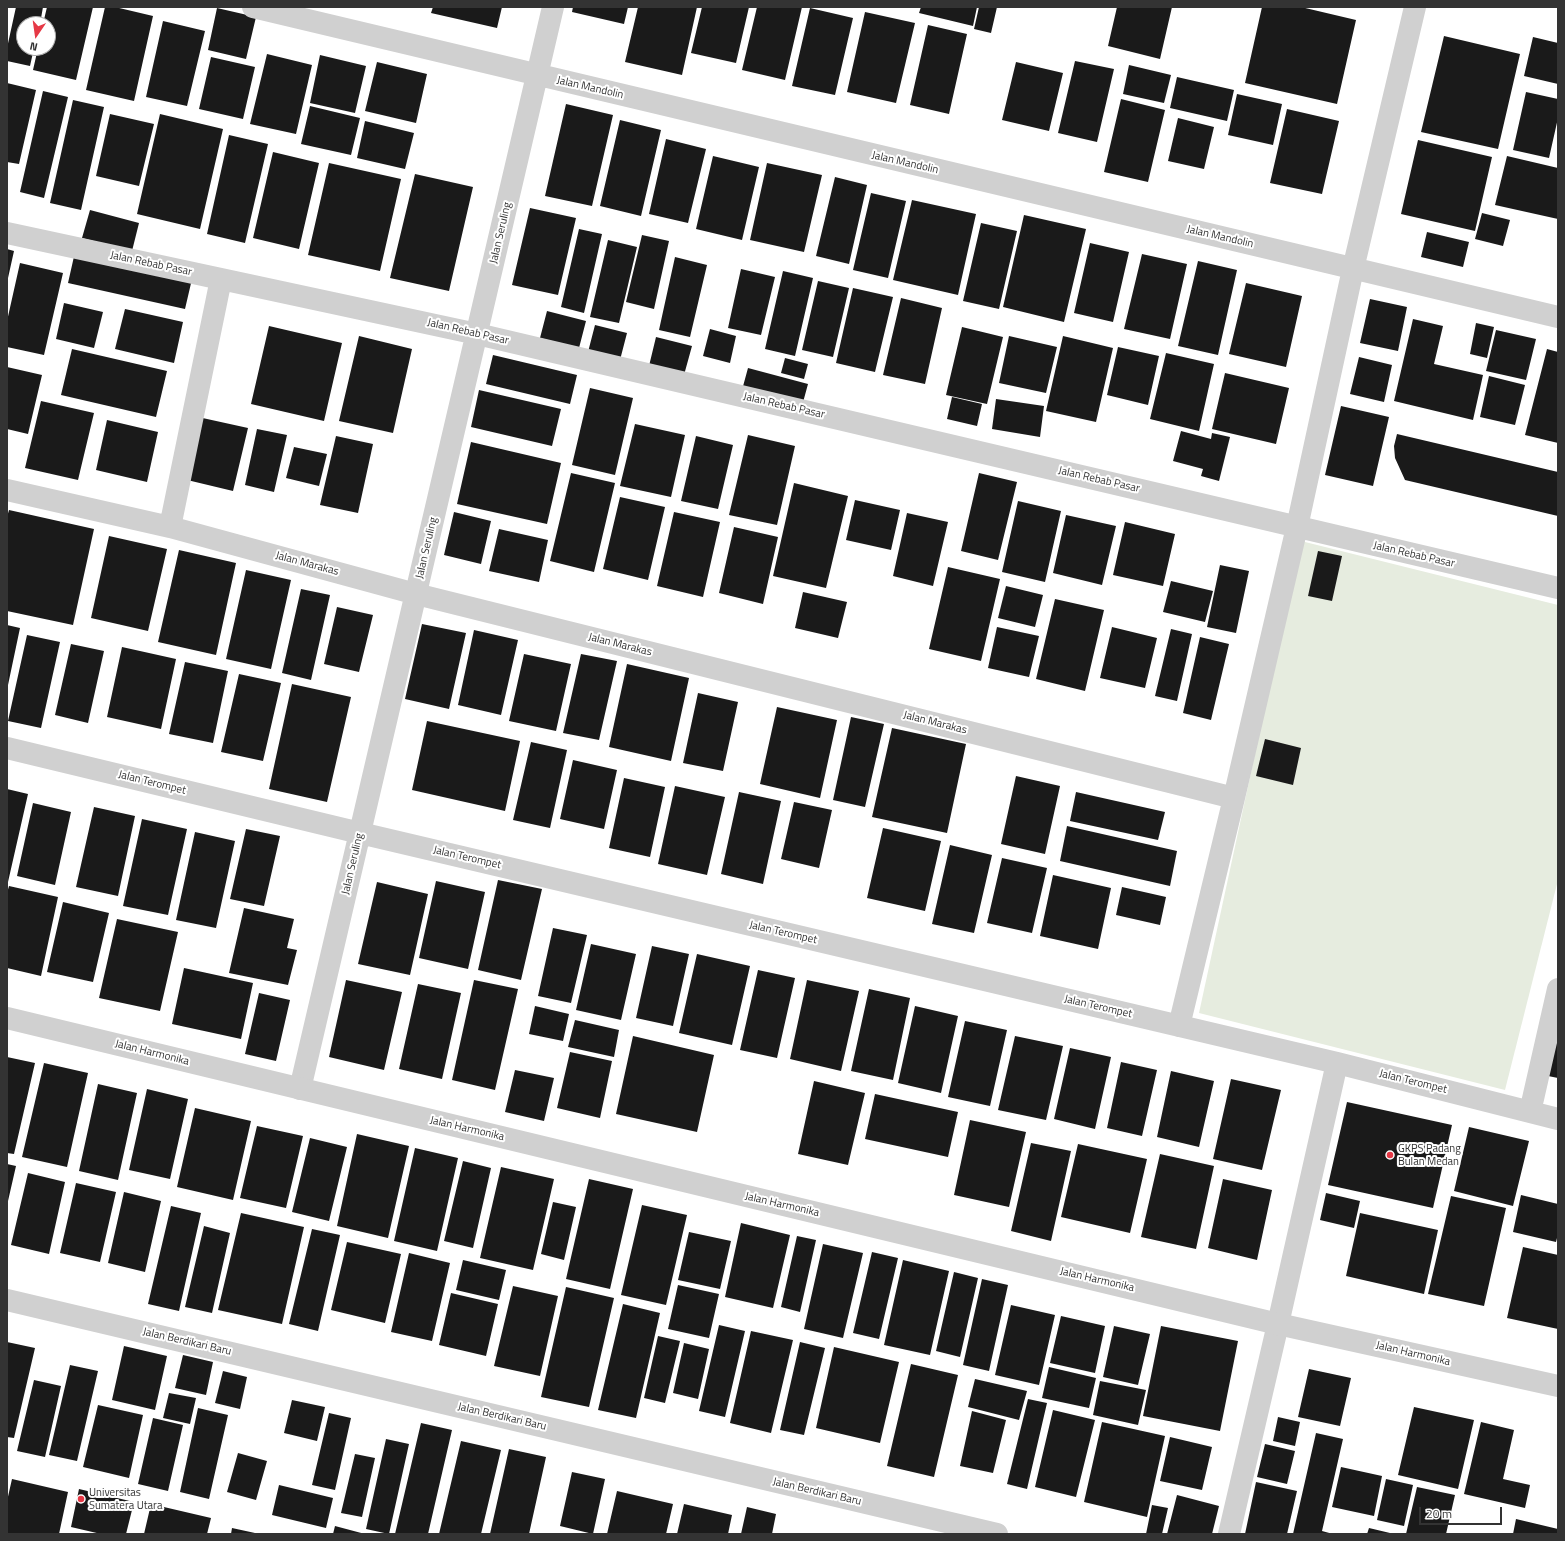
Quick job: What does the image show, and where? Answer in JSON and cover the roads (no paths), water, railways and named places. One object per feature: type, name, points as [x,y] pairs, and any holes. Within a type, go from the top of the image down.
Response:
[{"type":"street","name":"Jalan Mandolin","points":[[253,7],[1558,317]]},
{"type":"street","name":"Jalan Seruling","points":[[300,1089],[553,7]]},
{"type":"street","points":[[1179,1026],[1297,527],[1353,269],[1415,7]]},
{"type":"street","name":"Jalan Rebab Pasar","points":[[7,233],[477,334],[1558,588]]},
{"type":"street","points":[[170,527],[221,279]]},
{"type":"street","name":"Jalan Marakas","points":[[7,490],[170,527],[416,594],[1234,798]]},
{"type":"street","name":"Jalan Terompet","points":[[7,748],[360,833],[1336,1063],[1558,1119]]},
{"type":"street","points":[[1530,1112],[1558,989]]},
{"type":"street","name":"Jalan Harmonika","points":[[7,1018],[1278,1324],[1558,1386]]},
{"type":"street","points":[[1229,1534],[1278,1324],[1336,1063]]},
{"type":"street","name":"Jalan Berdikari Baru","points":[[7,1300],[997,1534]]},
{"type":"place","name":"GKPS Padang Bulan Medan","points":[[1390,1155]]},
{"type":"place","name":"Universitas Sumatera Utara","points":[[81,1499]]}]
